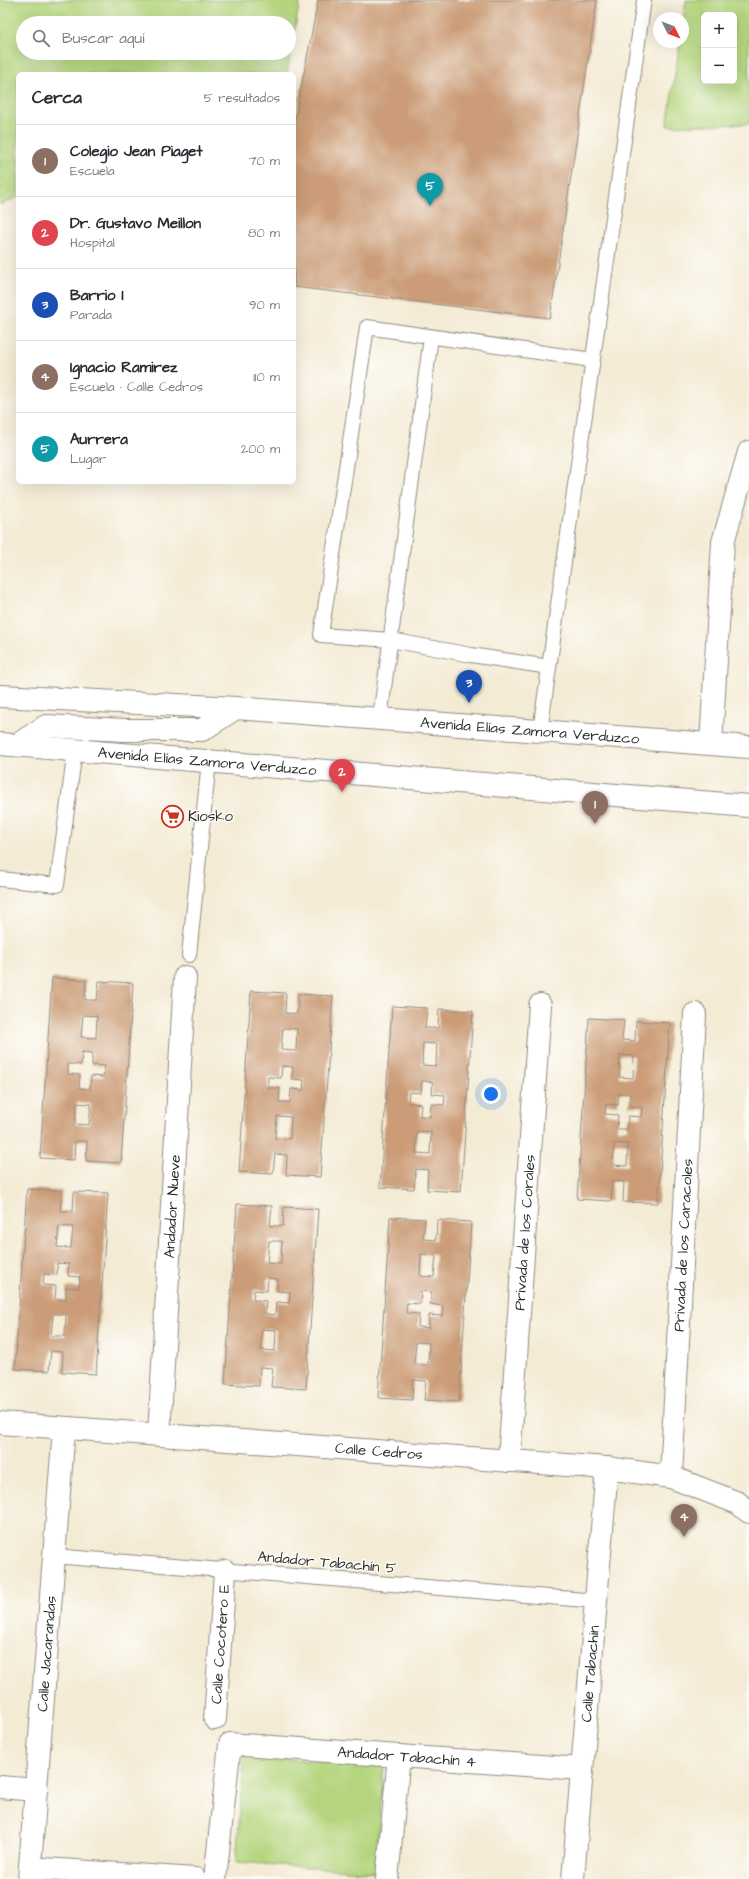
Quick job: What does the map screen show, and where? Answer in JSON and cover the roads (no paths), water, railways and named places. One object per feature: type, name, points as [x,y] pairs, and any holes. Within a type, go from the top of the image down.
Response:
[{"type":"street","points":[[711,744],[724,542],[749,452]]},
{"type":"street","name":"Avenida Elías Zamora Verduzco","points":[[0,696],[236,708],[749,747]]},
{"type":"street","points":[[8,745],[46,726],[124,730],[202,730],[236,708]]},
{"type":"street","name":"Avenida Elías Zamora Verduzco","points":[[8,745],[749,806]]},
{"type":"street","name":"Andador Nueve","points":[[159,1435],[185,977]]},
{"type":"street","name":"Privada de los Corales","points":[[509,1461],[540,1005]]},
{"type":"street","name":"Privada de los Caracoles","points":[[671,1477],[695,1014]]},
{"type":"street","name":"Calle Cedros","points":[[0,1423],[607,1468],[671,1477],[738,1503],[749,1512]]},
{"type":"street","name":"Calle Jacarandas","points":[[30,1873],[64,1428]]},
{"type":"street","name":"Calle Tabachin","points":[[573,1879],[607,1468]]},
{"type":"street","name":"Calle Cocotero E","points":[[215,1718],[225,1570]]},
{"type":"street","name":"Andador Tabachín 4","points":[[215,1879],[230,1744],[582,1769]]},
{"type":"street","points":[[388,1879],[399,1756]]},
{"type":"street","points":[[0,1787],[36,1790]]},
{"type":"street","points":[[30,1873],[195,1879]]},
{"type":"lane","points":[[540,731],[644,0]]},
{"type":"lane","points":[[549,667],[471,655],[391,640],[321,635],[367,327],[592,360]]},
{"type":"lane","points":[[380,718],[431,337]]},
{"type":"lane","points":[[0,879],[57,885],[75,750]]},
{"type":"lane","points":[[189,955],[210,761]]},
{"type":"lane","name":"Andador Tabachín 5","points":[[54,1556],[597,1601]]},
{"type":"place","name":"Aurrera","points":[[430,206]]},
{"type":"place","name":"Barrio I","points":[[469,703]]},
{"type":"place","name":"Dr. Gustavo Meillon","points":[[342,792]]},
{"type":"place","name":"Kiosko","points":[[173,816]]},
{"type":"place","name":"Colegio Jean Piaget","points":[[595,824]]},
{"type":"place","name":"Ignacio Ramirez","points":[[684,1537]]}]
